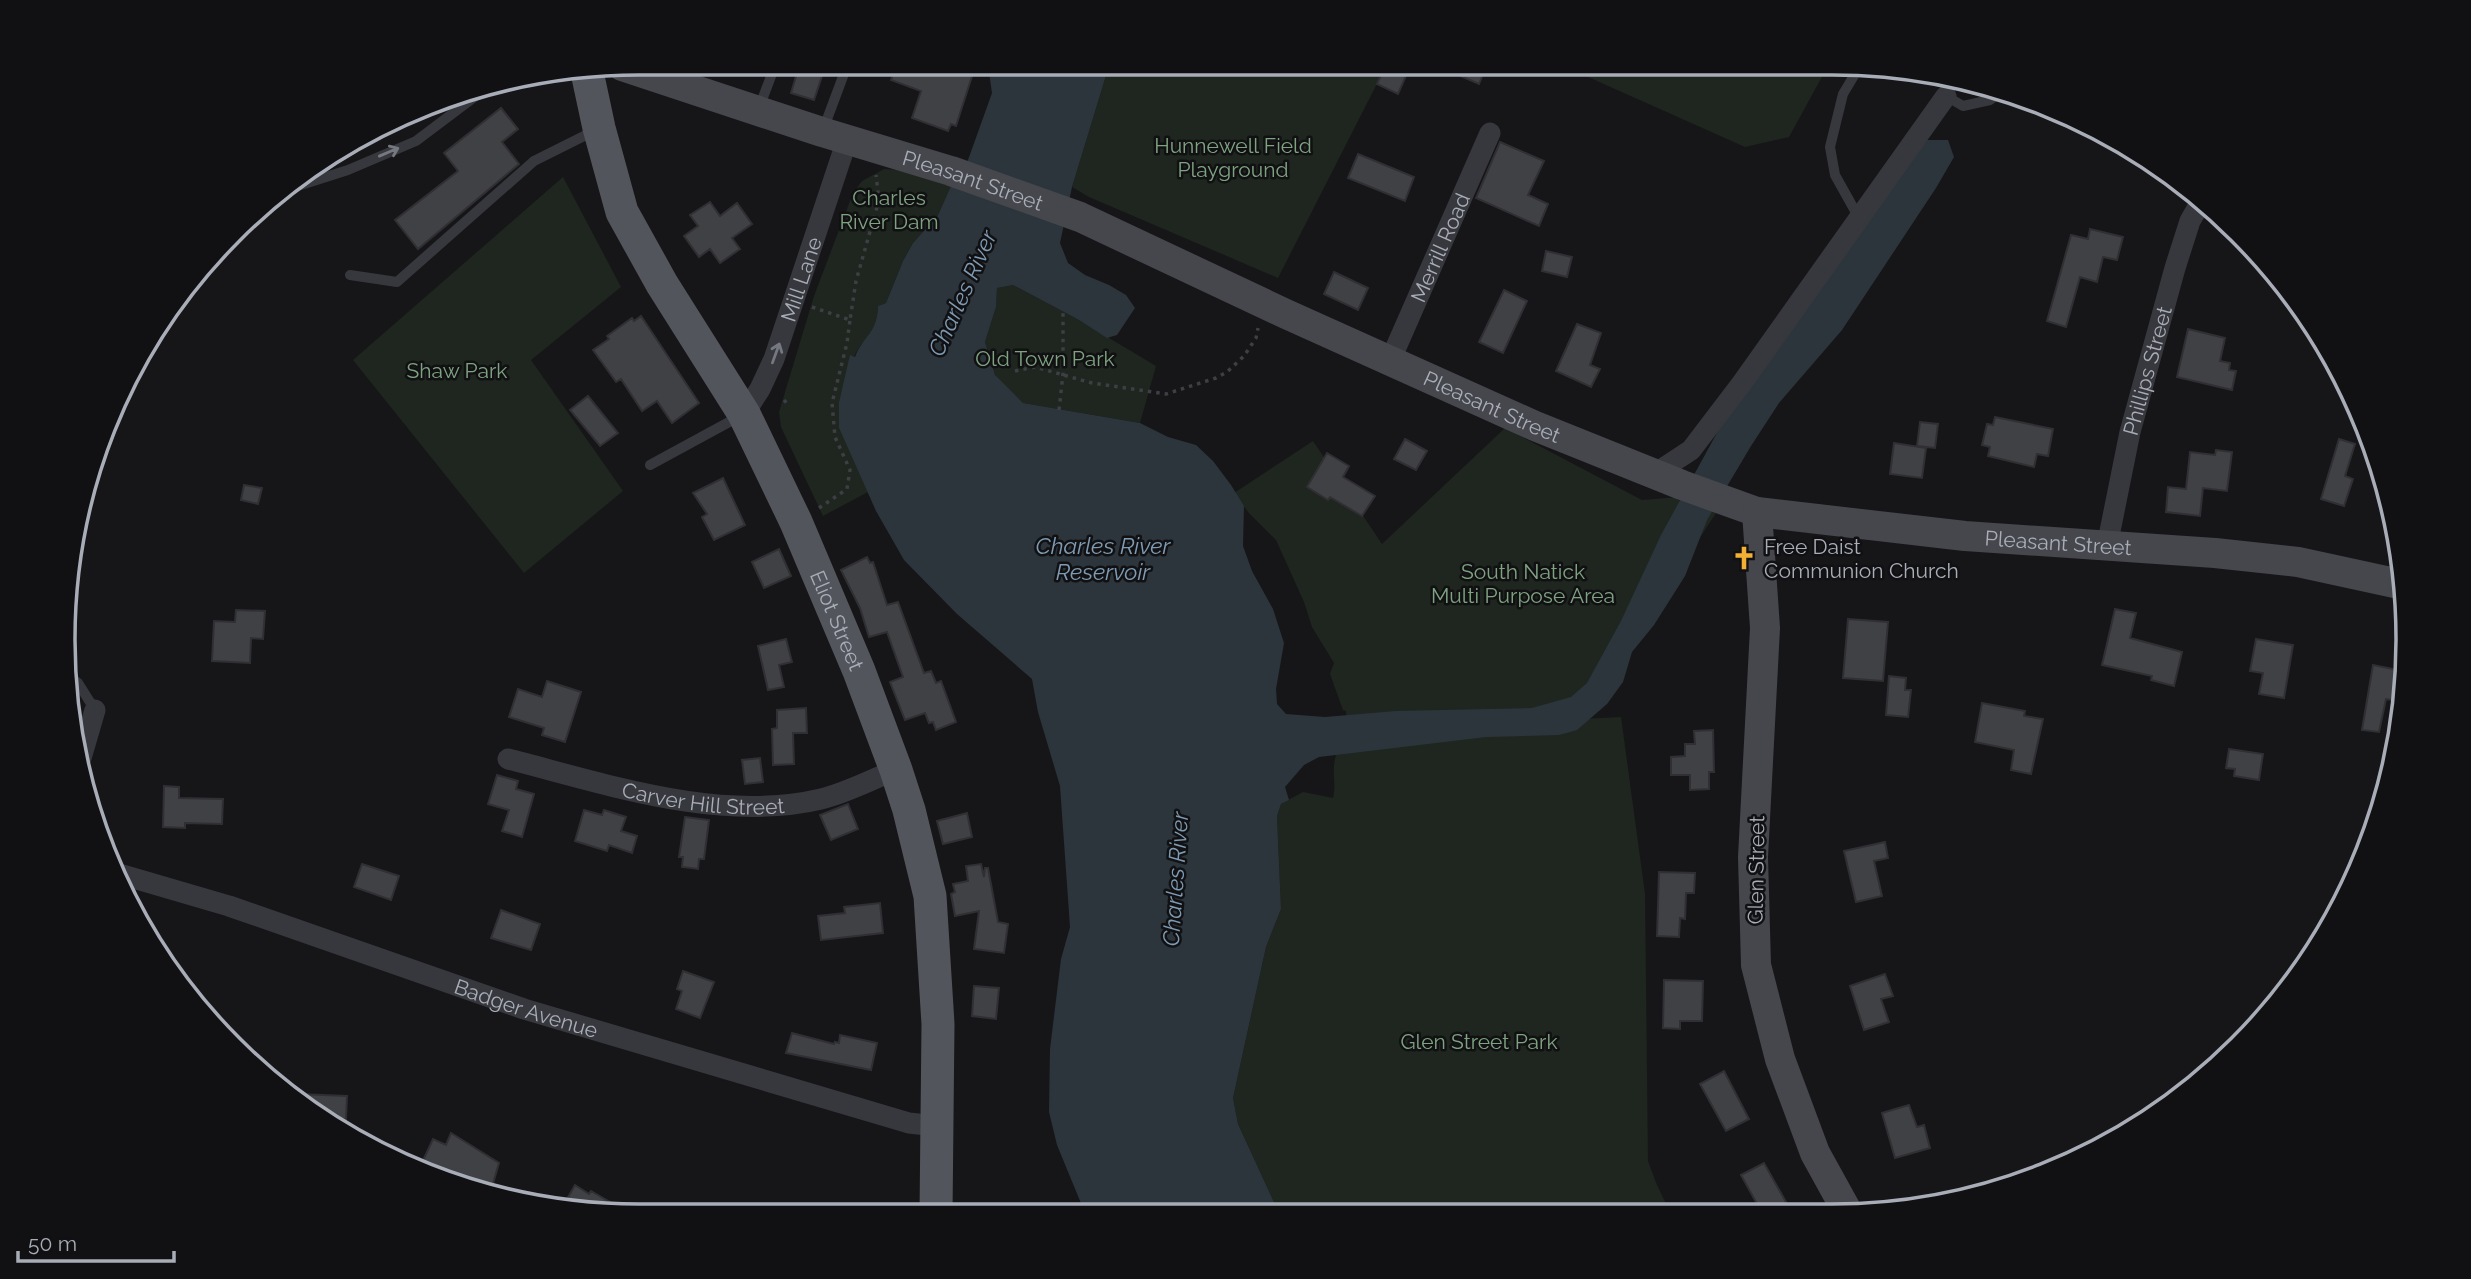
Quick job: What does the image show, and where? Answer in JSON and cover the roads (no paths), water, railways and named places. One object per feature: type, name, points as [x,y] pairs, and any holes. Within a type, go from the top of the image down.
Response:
[{"type":"main road","name":"Pleasant Street","points":[[694,76],[758,111],[951,171],[1080,217],[1286,314],[1535,426],[1744,507],[1965,536],[2215,553],[2298,562],[2393,583]]},
{"type":"main road","name":"Eliot Street","points":[[588,78],[622,212],[662,284],[744,414],[796,522],[859,671],[896,770],[930,896],[938,1024],[936,1204]]},
{"type":"main road","name":"Glen Street","points":[[1744,507],[1765,628],[1753,856],[1756,965],[1784,1071],[1815,1153],[1843,1204]]},
{"type":"street","points":[[1669,479],[1946,96]]},
{"type":"street","name":"Merrill Road","points":[[1390,361],[1490,133]]},
{"type":"street","name":"Mill Lane","points":[[744,414],[774,359],[793,301],[834,136]]},
{"type":"street","name":"Phillips Street","points":[[2107,545],[2130,432],[2175,268],[2190,221],[2197,209]]},
{"type":"street","points":[[85,744],[95,710]]},
{"type":"street","name":"Carver Hill Street","points":[[508,759],[639,792],[724,806],[791,804],[823,799],[896,770]]},
{"type":"street","name":"Badger Avenue","points":[[128,877],[229,906],[524,1009],[909,1123],[937,1126]]},
{"type":"lane","points":[[758,111],[772,75]]},
{"type":"lane","points":[[834,136],[846,75]]},
{"type":"lane","points":[[1854,76],[1843,94],[1830,147],[1835,175],[1859,218]]},
{"type":"lane","points":[[1946,96],[1963,106],[1992,98]]},
{"type":"lane","points":[[309,182],[348,170],[416,141],[468,102]]},
{"type":"lane","points":[[350,275],[397,282],[534,161],[599,128]]},
{"type":"lane","points":[[650,465],[744,414]]},
{"type":"lane","points":[[77,682],[95,710]]},
{"type":"water","name":"Charles River Reservoir","points":[[989,75],[1106,75],[1072,187],[1060,243],[1068,263],[1085,275],[1126,295],[1135,308],[1117,335],[1107,338],[1013,285],[997,288],[996,307],[985,342],[995,375],[1023,403],[1140,423],[1168,437],[1196,445],[1213,461],[1244,506],[1243,546],[1252,571],[1273,609],[1284,643],[1276,689],[1277,704],[1286,714],[1325,717],[1396,711],[1532,708],[1571,697],[1587,683],[1621,621],[1661,535],[1735,400],[1926,140],[1948,140],[1954,157],[1842,330],[1779,403],[1751,446],[1707,520],[1685,576],[1654,625],[1632,652],[1623,682],[1607,704],[1577,730],[1559,735],[1486,737],[1319,757],[1304,765],[1285,787],[1289,800],[1281,804],[1277,816],[1281,909],[1266,947],[1233,1098],[1238,1124],[1275,1204],[1081,1204],[1057,1145],[1049,1112],[1050,1049],[1061,959],[1070,927],[1060,786],[1038,712],[1032,679],[957,614],[904,560],[876,511],[839,428],[839,402],[850,355],[855,357],[873,328],[878,306],[886,303],[913,243],[938,215],[951,186],[968,160],[992,93]]},
{"type":"place","name":"Free Daist Communion Church","points":[[1744,558]]},
{"type":"park label","name":"Hunnewell Field Playground","points":[[1233,157]]},
{"type":"park label","name":"Charles River Dam","points":[[889,209]]},
{"type":"park label","name":"Old Town Park","points":[[1045,358]]},
{"type":"park label","name":"Shaw Park","points":[[457,370]]},
{"type":"park label","name":"South Natick Multi Purpose Area","points":[[1523,583]]},
{"type":"park label","name":"Glen Street Park","points":[[1479,1041]]},
{"type":"water label","name":"Charles River","points":[[962,293]]},
{"type":"water label","name":"Charles River","points":[[1175,879]]}]
